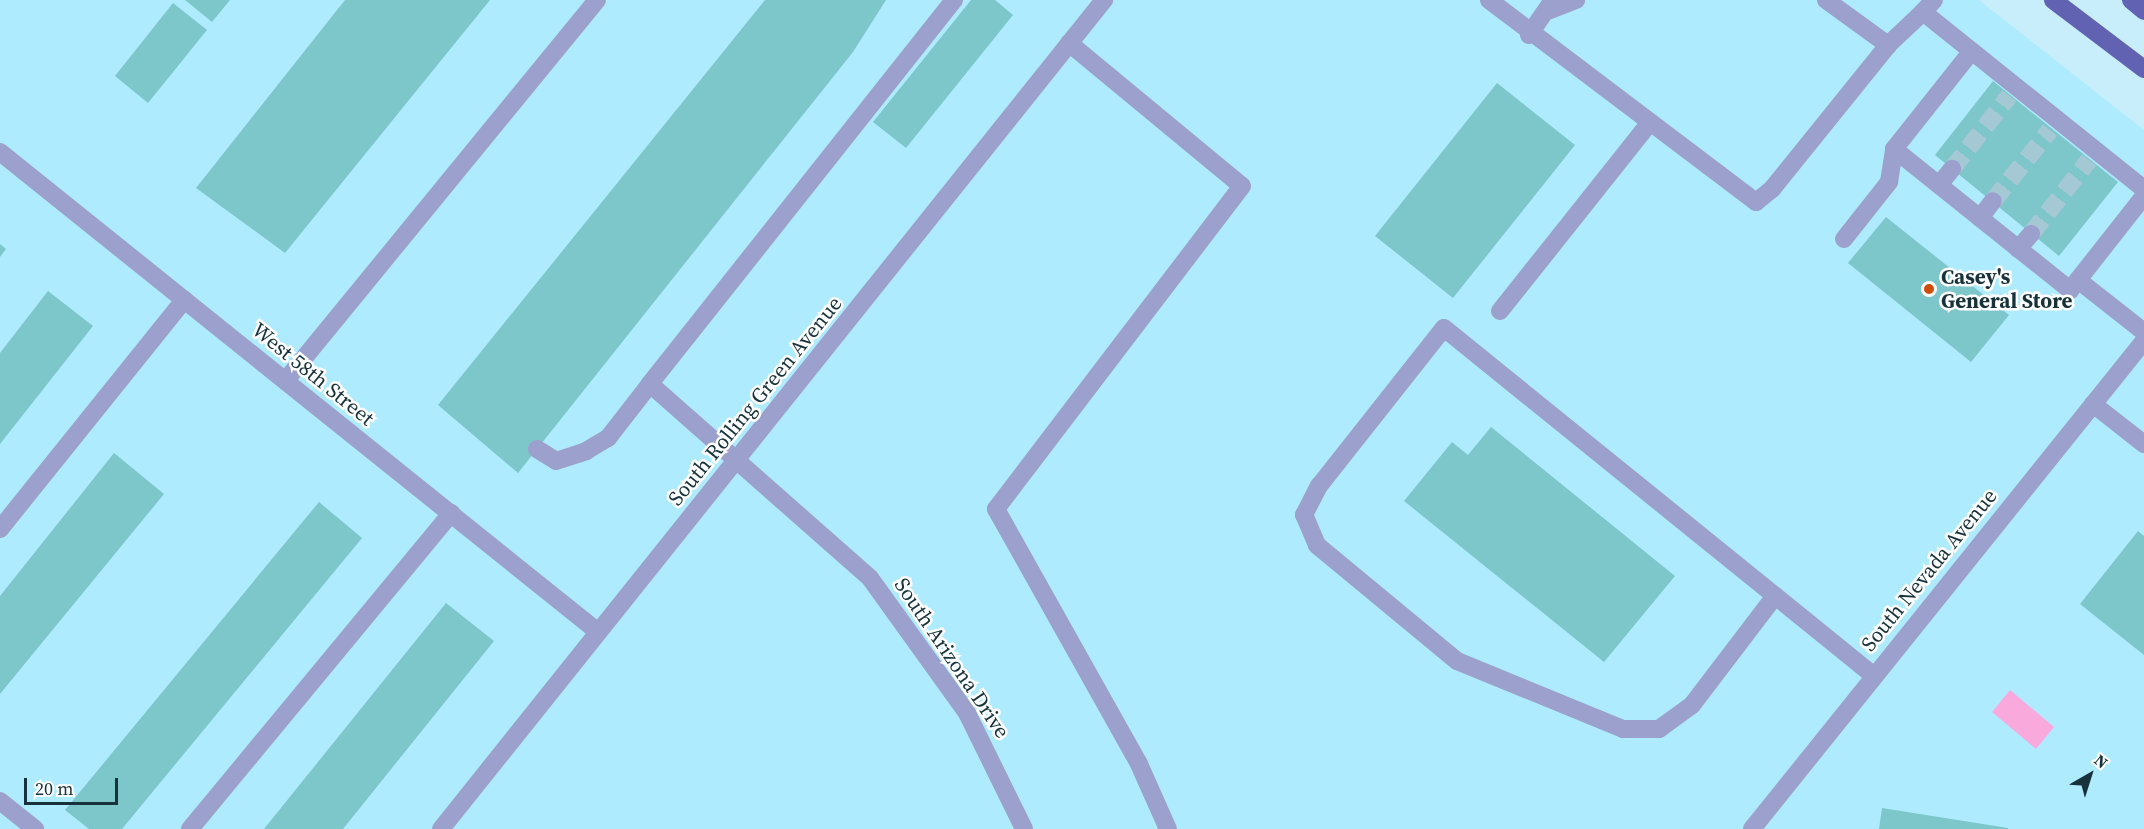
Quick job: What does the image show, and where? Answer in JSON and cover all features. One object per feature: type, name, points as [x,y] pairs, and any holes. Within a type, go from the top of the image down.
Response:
[{"type":"main road","points":[[2053,0],[2144,69]]},
{"type":"main road","points":[[2131,0],[2144,11]]},
{"type":"street","points":[[285,380],[597,0]]},
{"type":"street","points":[[537,449],[556,461],[586,451],[608,438],[954,0]]},
{"type":"street","name":"South Rolling Green Avenue","points":[[441,829],[1104,0]]},
{"type":"street","points":[[1489,0],[1529,34],[1755,202],[1773,189],[1888,45],[1929,6],[2012,92],[2093,156],[2144,189]]},
{"type":"street","points":[[1529,34],[1551,5],[1576,0]]},
{"type":"street","points":[[1826,0],[1888,45]]},
{"type":"street","points":[[1069,43],[1242,186],[996,509],[1139,764],[1168,829]]},
{"type":"street","points":[[1844,238],[1889,182],[1894,149],[1971,52]]},
{"type":"street","points":[[1500,311],[1649,124]]},
{"type":"street","points":[[1894,149],[2070,290],[2144,196]]},
{"type":"street","name":"West 58th Street","points":[[0,152],[598,632]]},
{"type":"street","points":[[1939,185],[1952,169]]},
{"type":"street","points":[[1980,218],[1993,201]]},
{"type":"street","points":[[2018,249],[2031,234]]},
{"type":"street","points":[[2078,280],[2144,332]]},
{"type":"street","points":[[0,529],[184,300]]},
{"type":"street","points":[[1776,596],[1692,705],[1659,729],[1623,729],[1457,661],[1317,545],[1304,515],[1319,486],[1444,328],[1776,596],[1873,675]]},
{"type":"street","name":"South Nevada Avenue","points":[[1752,829],[1873,675],[2144,341]]},
{"type":"street","name":"South Arizona Drive","points":[[650,384],[734,463],[832,542],[904,619],[967,713],[1024,829]]},
{"type":"street","points":[[2093,404],[2144,444]]},
{"type":"street","points":[[190,829],[451,513]]},
{"type":"street","points":[[0,801],[35,829]]},
{"type":"shaded area","points":[[0,0],[1979,0],[2144,130],[2144,829],[0,829]]},
{"type":"shaded area","points":[[2010,690],[2054,727],[2036,749],[1992,712]]},
{"type":"building","points":[[185,0],[230,0],[212,22]]},
{"type":"building","points":[[345,0],[490,0],[285,253],[196,188]]},
{"type":"building","points":[[765,0],[886,0],[853,52],[518,473],[438,405]]},
{"type":"building","points":[[971,0],[995,0],[1013,15],[906,148],[873,122]]},
{"type":"building","points":[[173,3],[207,30],[148,103],[115,76]]},
{"type":"building","name":"Casey's General Store","points":[[1993,81],[2118,182],[2059,256],[1935,155]]},
{"type":"building","points":[[1497,83],[1575,145],[1453,298],[1375,236]]},
{"type":"building","name":"Casey's General Store","points":[[1886,217],[2009,315],[1971,362],[1848,263]]},
{"type":"building","points":[[0,244],[6,249],[0,257]]},
{"type":"building","points":[[48,291],[93,326],[0,444],[0,353]]},
{"type":"building","points":[[1491,427],[1675,576],[1604,662],[1404,501],[1452,442],[1468,455]]},
{"type":"building","points":[[114,453],[164,494],[0,694],[0,596]]},
{"type":"building","points":[[319,502],[362,538],[122,829],[89,829],[65,810]]},
{"type":"building","points":[[2138,531],[2144,536],[2144,655],[2080,604]]},
{"type":"building","points":[[446,603],[494,641],[343,829],[264,829]]},
{"type":"building","points":[[1882,808],[2008,828],[2008,829],[1879,829]]},
{"type":"tunnel","points":[[1952,169],[2009,96]]},
{"type":"tunnel","points":[[1993,201],[2050,130]]},
{"type":"tunnel","points":[[2031,234],[2089,160]]},
{"type":"place","name":"Casey's General Store","points":[[1929,289]]}]
